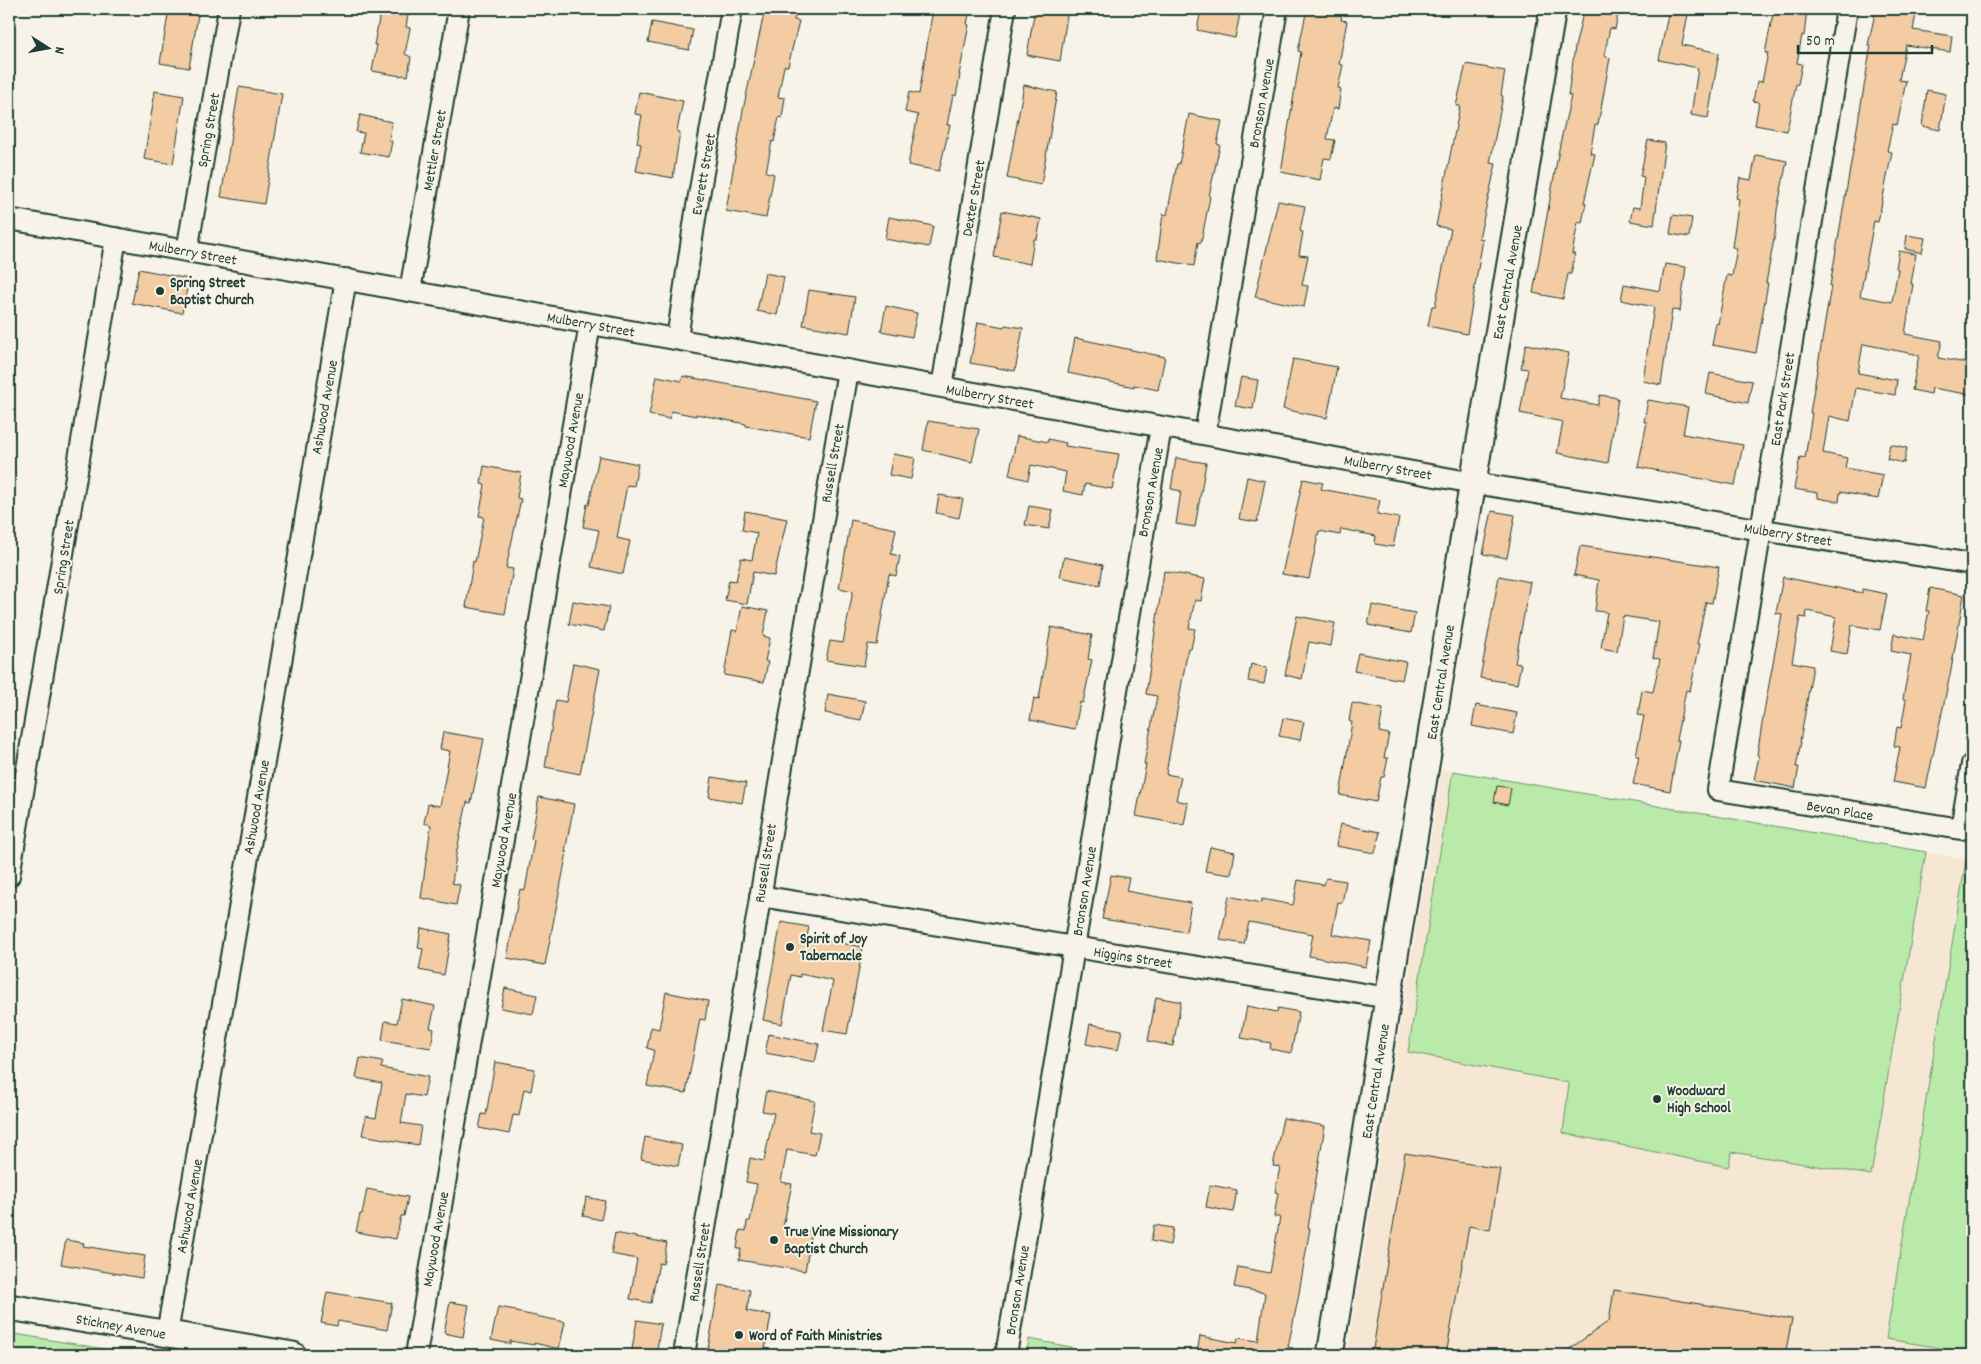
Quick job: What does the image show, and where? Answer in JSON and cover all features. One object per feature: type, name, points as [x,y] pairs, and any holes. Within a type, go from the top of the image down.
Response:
[{"type":"street","name":"Spring Street","points":[[187,251],[229,9]]},
{"type":"street","name":"Mettler Street","points":[[410,291],[459,9]]},
{"type":"street","name":"Everett Street","points":[[677,339],[696,212],[732,9]]},
{"type":"street","name":"Dexter Street","points":[[942,387],[1005,9]]},
{"type":"street","name":"Bronson Avenue","points":[[1205,434],[1277,9]]},
{"type":"street","name":"East Central Avenue","points":[[1330,1355],[1553,9]]},
{"type":"street","name":"East Park Street","points":[[1718,790],[1847,9]]},
{"type":"street","name":"Mulberry Street","points":[[9,219],[1474,483],[1972,564]]},
{"type":"street","name":"Spring Street","points":[[9,876],[116,238]]},
{"type":"street","name":"Ashwood Avenue","points":[[167,1334],[346,279]]},
{"type":"street","name":"Maywood Avenue","points":[[416,1355],[590,324]]},
{"type":"street","name":"Russell Street","points":[[684,1355],[848,370]]},
{"type":"street","name":"Bronson Avenue","points":[[1006,1355],[1161,427]]},
{"type":"street","name":"Bevan Place","points":[[1718,790],[1962,829],[1972,764]]},
{"type":"street","name":"Higgins Street","points":[[760,896],[1389,998]]},
{"type":"street","name":"Stickney Avenue","points":[[9,1307],[167,1334],[232,1350],[292,1355]]},
{"type":"shaded area","name":"Woodward High School","points":[[1442,769],[1966,859],[1886,1339],[1928,1346],[1926,1355],[1347,1355]]},
{"type":"green space","points":[[1453,771],[1926,852],[1871,1175],[1732,1152],[1728,1167],[1563,1133],[1569,1083],[1408,1052]]},
{"type":"green space","points":[[1972,824],[1972,1353],[1886,1339]]},
{"type":"green space","points":[[9,1333],[141,1355],[9,1355]]},
{"type":"green space","points":[[1029,1339],[1071,1347],[1070,1355],[1026,1355]]},
{"type":"building","points":[[169,9],[199,9],[189,68],[160,63]]},
{"type":"building","points":[[381,9],[409,9],[406,27],[410,28],[405,54],[411,57],[408,76],[372,71],[377,45],[374,45]]},
{"type":"building","points":[[765,9],[796,9],[794,20],[799,21],[788,66],[784,66],[778,97],[785,98],[782,118],[779,117],[766,172],[774,174],[766,218],[726,211],[743,110]]},
{"type":"building","points":[[933,9],[970,9],[967,24],[969,25],[956,96],[953,95],[947,125],[950,125],[939,171],[908,165],[918,115],[905,112],[909,92],[919,94]]},
{"type":"building","points":[[1035,9],[1068,9],[1060,61],[1027,55]]},
{"type":"building","points":[[1201,9],[1241,9],[1235,38],[1197,30]]},
{"type":"building","points":[[1307,9],[1343,9],[1341,20],[1347,21],[1339,64],[1343,65],[1338,88],[1341,89],[1338,109],[1333,108],[1327,139],[1335,140],[1331,159],[1324,158],[1320,180],[1281,172],[1301,52],[1298,51]]},
{"type":"building","points":[[1584,9],[1619,9],[1615,29],[1610,28],[1604,56],[1610,58],[1598,125],[1595,125],[1590,153],[1595,154],[1584,203],[1586,203],[1582,223],[1578,222],[1572,254],[1575,254],[1571,274],[1568,274],[1563,299],[1533,293],[1560,144],[1571,96],[1568,95],[1575,47]]},
{"type":"building","points":[[1669,9],[1689,9],[1682,45],[1719,53],[1708,118],[1691,115],[1698,68],[1659,60]]},
{"type":"building","points":[[1774,9],[1807,9],[1804,36],[1802,35],[1797,63],[1802,64],[1787,131],[1755,125],[1759,102],[1753,101],[1757,81],[1762,82],[1768,53],[1765,53]]},
{"type":"building","points":[[1876,9],[1917,9],[1913,30],[1952,36],[1950,52],[1906,45],[1899,80],[1906,81],[1897,125],[1893,124],[1887,151],[1892,152],[1878,222],[1874,221],[1860,296],[1892,302],[1899,251],[1916,254],[1905,334],[1942,341],[1938,358],[1972,364],[1972,395],[1932,388],[1931,394],[1912,390],[1919,355],[1863,344],[1858,373],[1897,380],[1895,395],[1856,388],[1850,421],[1829,416],[1823,453],[1847,458],[1845,468],[1883,475],[1878,499],[1840,492],[1839,502],[1818,498],[1818,493],[1794,489],[1800,457],[1805,458],[1812,413],[1810,413],[1830,286],[1871,45],[1868,45]]},
{"type":"building","points":[[652,22],[693,30],[689,50],[648,42]]},
{"type":"building","points":[[1466,64],[1505,71],[1501,95],[1503,96],[1490,163],[1496,164],[1479,238],[1483,239],[1467,334],[1428,326],[1432,306],[1435,306],[1451,229],[1436,226],[1460,106],[1456,106]]},
{"type":"building","points":[[1024,85],[1057,92],[1041,185],[1007,178]]},
{"type":"building","points":[[239,87],[282,94],[264,204],[221,197]]},
{"type":"building","points":[[1927,90],[1946,94],[1940,130],[1922,126]]},
{"type":"building","points":[[155,91],[184,96],[173,164],[144,159]]},
{"type":"building","points":[[639,92],[683,101],[677,131],[680,132],[673,178],[636,171],[641,144],[637,143],[642,115],[635,114]]},
{"type":"building","points":[[1189,114],[1222,121],[1217,144],[1220,145],[1210,197],[1201,243],[1198,242],[1194,266],[1157,259],[1163,214],[1167,215]]},
{"type":"building","points":[[360,115],[392,122],[389,140],[392,141],[389,157],[360,152],[364,133],[356,132]]},
{"type":"building","points":[[1648,140],[1665,143],[1654,225],[1630,221],[1633,207],[1640,208],[1644,177],[1640,176]]},
{"type":"building","points":[[1756,155],[1787,161],[1777,210],[1775,234],[1766,283],[1768,283],[1756,353],[1712,345],[1727,275],[1732,276],[1737,248],[1732,247],[1739,199],[1736,198],[1740,178],[1751,180]]},
{"type":"building","points":[[1278,201],[1305,206],[1300,231],[1303,232],[1299,255],[1308,256],[1302,285],[1308,286],[1304,307],[1255,297]]},
{"type":"building","points":[[1002,211],[1041,219],[1037,239],[1034,239],[1030,264],[994,257]]},
{"type":"building","points":[[1673,215],[1692,218],[1689,237],[1670,234]]},
{"type":"building","points":[[889,217],[933,226],[929,247],[885,239]]},
{"type":"building","points":[[1907,235],[1925,238],[1922,253],[1905,249]]},
{"type":"building","points":[[1665,264],[1686,267],[1680,311],[1672,310],[1661,385],[1643,381],[1654,307],[1621,300],[1624,284],[1660,291]]},
{"type":"building","name":"Spring Street Baptist Church","points":[[139,269],[189,279],[182,313],[132,303]]},
{"type":"building","points":[[765,273],[784,277],[777,315],[757,311]]},
{"type":"building","points":[[809,290],[855,297],[849,333],[803,325]]},
{"type":"building","points":[[886,306],[917,313],[912,337],[881,331]]},
{"type":"building","points":[[978,322],[1004,327],[1005,325],[1023,328],[1015,371],[970,363]]},
{"type":"building","points":[[1075,338],[1165,357],[1158,390],[1134,385],[1134,387],[1068,373]]},
{"type":"building","points":[[1526,344],[1569,353],[1560,398],[1598,405],[1600,395],[1618,398],[1608,463],[1557,453],[1563,422],[1520,413],[1528,369],[1521,368]]},
{"type":"building","points":[[1293,359],[1337,367],[1327,418],[1283,409]]},
{"type":"building","points":[[1710,373],[1752,381],[1748,403],[1706,394]]},
{"type":"building","points":[[657,376],[682,381],[683,376],[816,401],[809,437],[746,426],[746,424],[696,414],[696,416],[671,411],[670,419],[649,415]]},
{"type":"building","points":[[1241,377],[1258,380],[1253,409],[1235,406]]},
{"type":"building","points":[[1648,400],[1688,407],[1683,434],[1743,445],[1735,485],[1638,467],[1647,422],[1644,422]]},
{"type":"building","points":[[928,421],[979,429],[972,462],[923,450]]},
{"type":"building","points":[[1017,436],[1048,442],[1048,439],[1066,443],[1065,446],[1119,454],[1112,489],[1085,484],[1083,495],[1063,491],[1066,472],[1031,465],[1028,480],[1009,475]]},
{"type":"building","points":[[1890,444],[1907,448],[1904,463],[1887,459]]},
{"type":"building","points":[[893,454],[915,458],[911,479],[889,475]]},
{"type":"building","points":[[599,456],[638,464],[634,486],[627,485],[617,538],[630,541],[623,574],[591,567],[599,530],[583,527]]},
{"type":"building","points":[[1176,458],[1206,463],[1195,527],[1176,524],[1181,491],[1171,489]]},
{"type":"building","points":[[484,466],[521,473],[517,498],[521,499],[506,568],[513,569],[505,614],[466,607],[473,561],[475,562],[484,517],[479,516],[485,485],[481,484]]},
{"type":"building","points":[[1247,477],[1265,481],[1257,522],[1239,519]]},
{"type":"building","points":[[1303,479],[1323,483],[1321,489],[1380,500],[1377,514],[1399,518],[1393,547],[1375,544],[1376,536],[1341,529],[1340,535],[1319,531],[1309,579],[1282,574]]},
{"type":"building","points":[[939,495],[963,499],[959,518],[936,513]]},
{"type":"building","points":[[1029,506],[1053,510],[1049,529],[1025,525]]},
{"type":"building","points":[[745,511],[787,519],[774,576],[753,572],[747,604],[725,600],[729,580],[736,581],[741,558],[752,560],[757,533],[742,530]]},
{"type":"building","points":[[1492,511],[1515,515],[1507,558],[1483,554]]},
{"type":"building","points":[[851,520],[896,529],[891,554],[900,556],[896,576],[889,574],[877,645],[868,644],[864,666],[826,660],[830,641],[843,643],[853,591],[839,588]]},
{"type":"building","points":[[1580,546],[1719,567],[1712,603],[1706,602],[1697,644],[1700,644],[1690,691],[1686,690],[1676,740],[1679,740],[1670,791],[1633,784],[1639,756],[1636,756],[1644,716],[1638,715],[1642,690],[1653,692],[1660,659],[1653,658],[1659,622],[1623,616],[1617,651],[1601,648],[1607,612],[1595,611],[1599,580],[1574,575]]},
{"type":"building","points":[[1064,557],[1103,565],[1100,585],[1060,577]]},
{"type":"building","points":[[1164,571],[1205,579],[1201,601],[1195,600],[1189,628],[1195,629],[1191,649],[1188,648],[1166,774],[1181,777],[1176,800],[1188,803],[1184,825],[1136,816],[1157,696],[1146,694]]},
{"type":"building","points":[[1499,576],[1530,582],[1515,663],[1521,664],[1517,684],[1480,678]]},
{"type":"building","points":[[1783,577],[1862,593],[1862,589],[1887,594],[1880,630],[1852,625],[1847,654],[1830,651],[1836,617],[1807,611],[1806,618],[1800,617],[1792,662],[1813,666],[1796,767],[1799,767],[1795,788],[1754,780],[1782,614],[1776,613]]},
{"type":"building","points":[[1930,588],[1964,595],[1951,670],[1926,788],[1893,782],[1900,747],[1894,746],[1897,727],[1901,728],[1906,700],[1903,699],[1911,655],[1891,651],[1894,634],[1923,640],[1929,611],[1926,611]]},
{"type":"building","points":[[573,601],[609,607],[604,631],[569,624]]},
{"type":"building","points":[[1372,605],[1415,613],[1411,633],[1368,625]]},
{"type":"building","points":[[742,606],[768,611],[763,636],[770,638],[765,661],[768,662],[764,682],[724,675],[732,630],[737,631]]},
{"type":"building","points":[[1297,616],[1335,623],[1331,646],[1309,642],[1302,679],[1285,675]]},
{"type":"building","points":[[1051,627],[1092,635],[1088,659],[1092,660],[1083,703],[1080,702],[1075,729],[1030,720],[1034,698],[1039,699]]},
{"type":"building","points":[[1358,653],[1406,662],[1402,680],[1354,671]]},
{"type":"building","points":[[573,663],[600,669],[580,774],[545,767],[556,700],[566,702]]},
{"type":"building","points":[[1251,664],[1267,668],[1264,684],[1248,681]]},
{"type":"building","points":[[828,694],[865,701],[861,720],[825,713]]},
{"type":"building","points":[[1352,703],[1383,709],[1379,732],[1389,734],[1384,758],[1388,758],[1384,777],[1381,777],[1376,802],[1340,795],[1352,722],[1349,721]]},
{"type":"building","points":[[1476,705],[1517,713],[1513,734],[1472,726]]},
{"type":"building","points":[[1283,718],[1304,722],[1300,740],[1279,736]]},
{"type":"building","points":[[443,732],[484,739],[471,803],[467,802],[456,855],[452,883],[460,885],[456,905],[421,898],[431,825],[424,823],[428,804],[440,806],[450,751],[440,749]]},
{"type":"building","points":[[712,777],[746,783],[742,803],[709,797]]},
{"type":"building","points":[[1497,786],[1511,788],[1508,805],[1494,802]]},
{"type":"building","points":[[539,797],[574,804],[565,852],[567,852],[545,965],[507,958],[520,889],[525,890],[534,840],[531,839]]},
{"type":"building","points":[[1340,824],[1380,832],[1375,853],[1336,846]]},
{"type":"building","points":[[1210,847],[1235,852],[1231,875],[1205,871]]},
{"type":"building","points":[[1111,875],[1129,878],[1126,891],[1191,903],[1186,932],[1102,919]]},
{"type":"building","points":[[1326,878],[1346,881],[1342,903],[1338,902],[1332,934],[1371,941],[1366,967],[1309,956],[1313,934],[1249,922],[1244,944],[1220,940],[1229,896],[1261,903],[1262,899],[1293,905],[1298,880],[1324,885]]},
{"type":"building","points":[[781,922],[809,927],[807,937],[863,947],[847,1034],[823,1030],[833,981],[800,974],[800,977],[791,975],[782,1024],[763,1020]]},
{"type":"building","points":[[421,928],[451,934],[444,975],[419,970],[423,949],[418,948]]},
{"type":"building","points":[[505,988],[537,995],[533,1014],[501,1008]]},
{"type":"building","points":[[666,992],[708,1001],[705,1020],[700,1019],[686,1093],[647,1086],[654,1050],[647,1048],[651,1027],[659,1029]]},
{"type":"building","points":[[1156,997],[1181,1002],[1173,1046],[1148,1041]]},
{"type":"building","points":[[402,999],[435,1006],[430,1028],[434,1029],[431,1048],[382,1040],[385,1021],[397,1023]]},
{"type":"building","points":[[1247,1006],[1277,1012],[1278,1008],[1299,1012],[1291,1053],[1270,1049],[1271,1043],[1241,1038]]},
{"type":"building","points":[[1090,1024],[1122,1030],[1118,1050],[1086,1044]]},
{"type":"building","points":[[769,1034],[819,1044],[815,1062],[765,1053]]},
{"type":"building","points":[[360,1058],[383,1062],[381,1068],[428,1077],[424,1097],[406,1094],[401,1123],[421,1126],[418,1145],[362,1135],[366,1116],[376,1118],[382,1083],[356,1078]]},
{"type":"building","points":[[495,1062],[535,1069],[531,1091],[524,1089],[519,1116],[513,1115],[509,1134],[479,1128],[482,1114],[486,1115]]},
{"type":"building","points":[[766,1091],[815,1101],[809,1131],[820,1133],[815,1155],[787,1150],[781,1182],[792,1184],[783,1227],[812,1231],[805,1271],[739,1260],[741,1249],[737,1249],[740,1230],[746,1231],[747,1221],[750,1221],[757,1184],[746,1182],[750,1158],[764,1161],[774,1113],[762,1111]]},
{"type":"building","points":[[1283,1118],[1325,1126],[1308,1228],[1310,1228],[1288,1347],[1293,1348],[1293,1355],[1208,1355],[1197,1353],[1200,1336],[1237,1343],[1238,1338],[1258,1341],[1265,1293],[1234,1287],[1238,1267],[1270,1273],[1280,1217],[1274,1217],[1278,1193],[1275,1192],[1280,1167],[1273,1166]]},
{"type":"building","points":[[645,1137],[682,1145],[678,1166],[641,1159]]},
{"type":"building","points":[[1405,1153],[1500,1169],[1490,1230],[1469,1226],[1446,1355],[1372,1355]]},
{"type":"building","points":[[1210,1185],[1237,1190],[1233,1212],[1206,1207]]},
{"type":"building","points":[[367,1189],[408,1197],[404,1216],[401,1216],[396,1239],[356,1232]]},
{"type":"building","points":[[586,1197],[605,1201],[601,1220],[583,1216]]},
{"type":"building","points":[[1154,1225],[1173,1228],[1170,1245],[1151,1241]]},
{"type":"building","points":[[615,1233],[667,1243],[663,1264],[659,1263],[651,1303],[630,1299],[637,1259],[611,1254]]},
{"type":"building","points":[[66,1240],[84,1243],[83,1246],[145,1256],[142,1278],[61,1264]]},
{"type":"building","name":"Word of Faith Ministries","points":[[719,1285],[750,1290],[747,1311],[771,1315],[764,1355],[707,1355]]},
{"type":"building","points":[[1614,1290],[1792,1319],[1785,1355],[1561,1355],[1609,1321]]},
{"type":"building","points":[[327,1292],[392,1303],[387,1330],[338,1321],[337,1326],[321,1323]]},
{"type":"building","points":[[450,1302],[469,1305],[463,1337],[444,1333]]},
{"type":"building","points":[[498,1307],[565,1322],[559,1349],[534,1343],[534,1345],[510,1341],[510,1344],[491,1340]]},
{"type":"building","points":[[637,1320],[661,1324],[656,1355],[631,1355]]},
{"type":"place","name":"Spring Street Baptist Church","points":[[160,291]]},
{"type":"place","name":"Spirit of Joy Tabernacle","points":[[790,947]]},
{"type":"place","name":"Woodward High School","points":[[1657,1099]]},
{"type":"place","name":"True Vine Missionary Baptist Church","points":[[774,1240]]},
{"type":"place","name":"Word of Faith Ministries","points":[[739,1335]]}]
